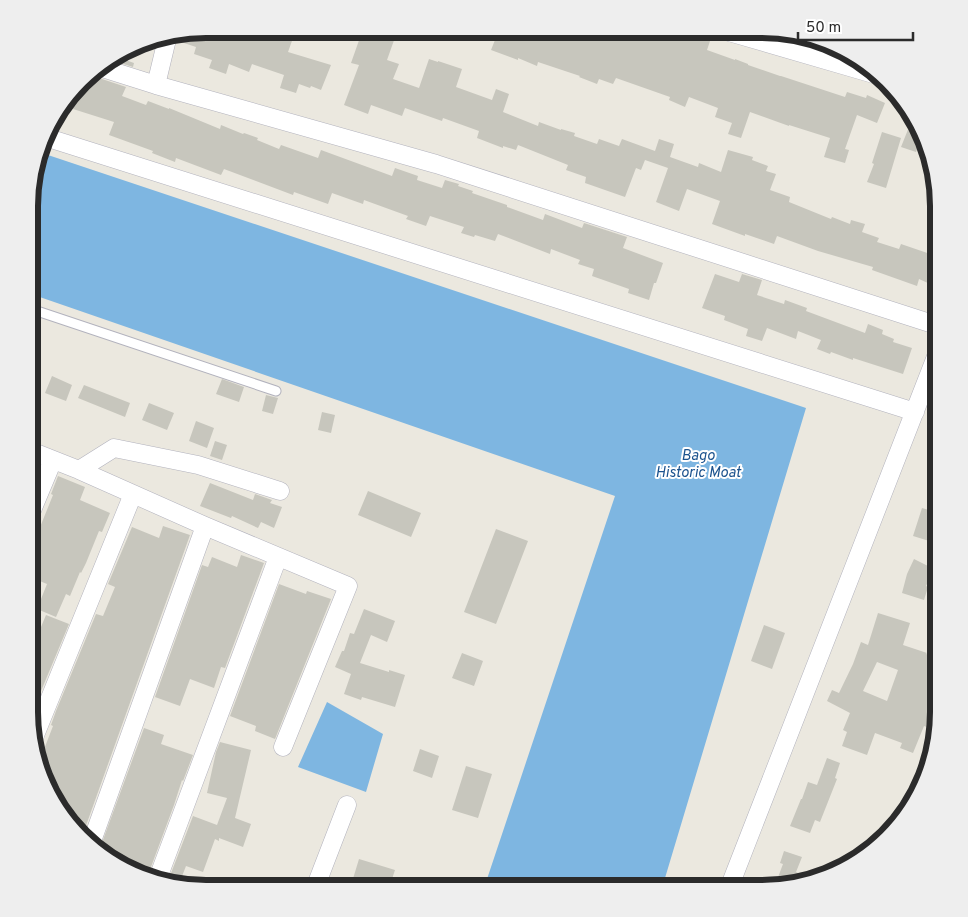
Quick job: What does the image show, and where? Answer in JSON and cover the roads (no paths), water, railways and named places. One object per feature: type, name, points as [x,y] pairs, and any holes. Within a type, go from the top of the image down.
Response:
[{"type":"street","points":[[750,38],[864,71]]},
{"type":"street","points":[[156,85],[166,42]]},
{"type":"street","points":[[107,70],[436,164],[930,323]]},
{"type":"street","points":[[51,139],[915,412]]},
{"type":"street","points":[[732,879],[930,373]]},
{"type":"street","points":[[79,470],[114,448],[198,465],[280,491]]},
{"type":"street","points":[[38,454],[348,586],[283,747]]},
{"type":"street","points":[[38,496],[53,460]]},
{"type":"street","points":[[39,726],[132,494]]},
{"type":"street","points":[[94,837],[204,526]]},
{"type":"street","points":[[160,873],[278,557]]},
{"type":"street","points":[[318,880],[347,805]]},
{"type":"lane","points":[[38,311],[276,391]]},
{"type":"water","name":"Bago Historic Moat","points":[[45,154],[806,408],[665,879],[487,880],[615,496],[38,296],[39,184]]},
{"type":"water","points":[[327,702],[383,734],[366,792],[298,767]]}]
